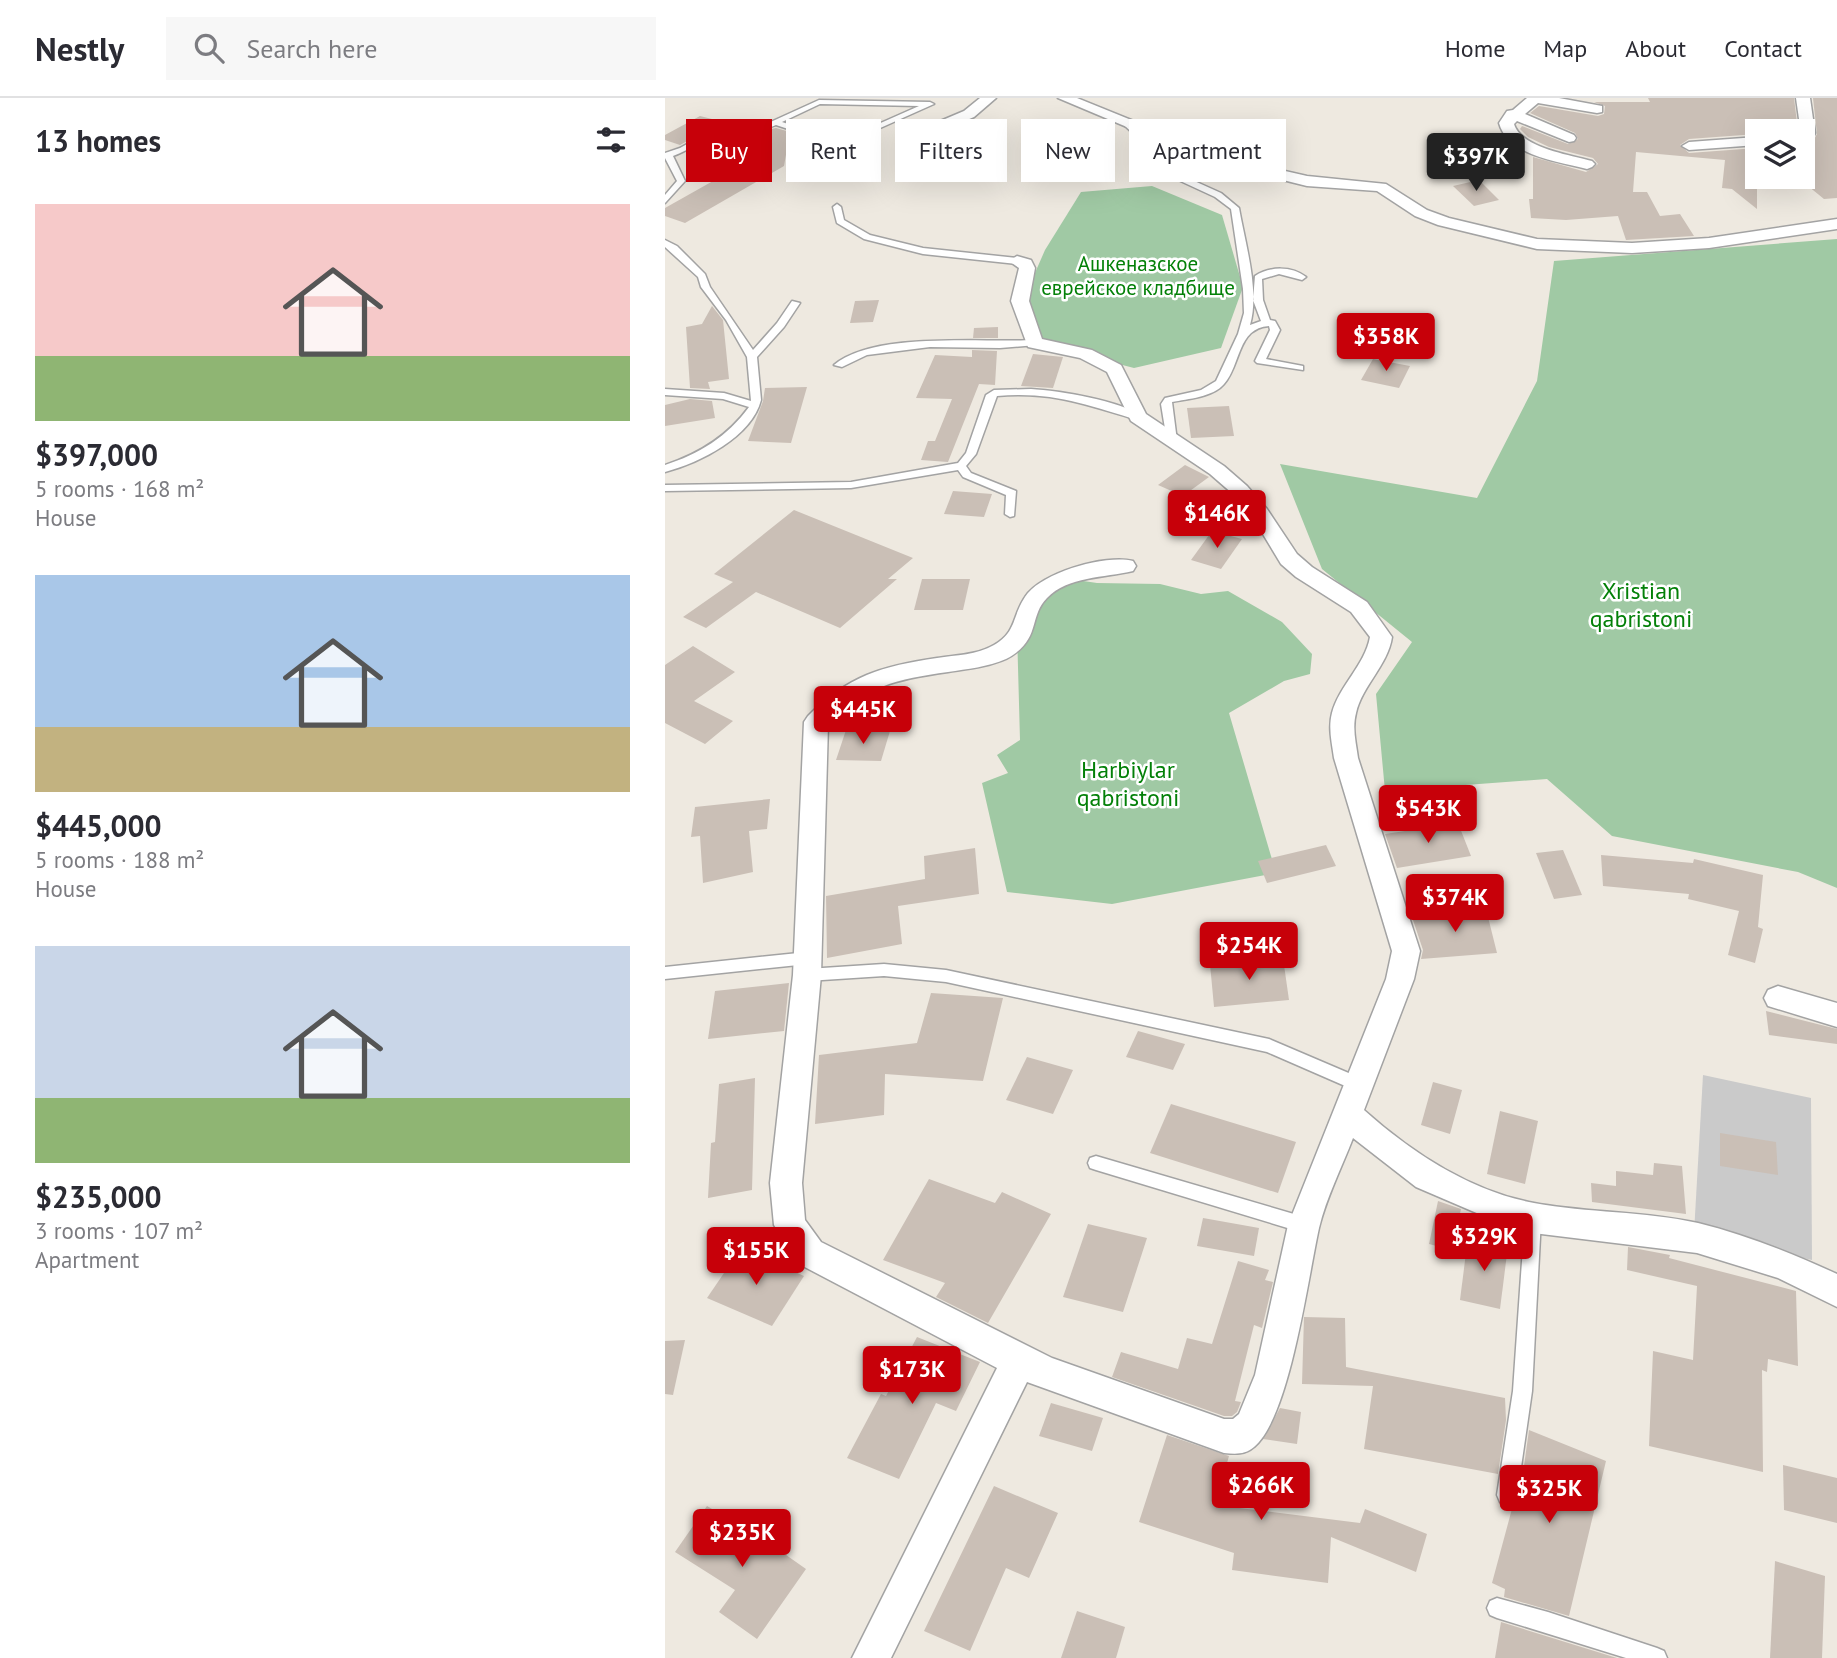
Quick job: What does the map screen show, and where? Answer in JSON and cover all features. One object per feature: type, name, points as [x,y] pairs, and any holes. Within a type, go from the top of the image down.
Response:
[{"type":"street","points":[[957,119],[969,114],[989,98]]},
{"type":"street","points":[[1065,98],[1215,159],[1307,181],[1381,187],[1421,213],[1444,222],[1559,247],[1632,248],[1709,243],[1837,225]]},
{"type":"street","points":[[1587,164],[1524,145],[1512,138],[1506,130],[1506,122],[1512,114],[1535,98],[1597,109]]},
{"type":"street","points":[[1803,98],[1806,119]]},
{"type":"street","points":[[1512,114],[1569,138]]},
{"type":"street","points":[[1689,146],[1745,140]]},
{"type":"street","points":[[1017,261],[1025,264],[1027,268],[1020,301],[1034,342],[1086,354],[1115,369],[1138,417],[1217,470],[1240,490],[1261,513],[1289,559],[1304,572],[1359,607],[1381,637],[1379,649],[1344,711],[1342,733],[1346,758],[1406,951],[1400,979],[1304,1225],[1272,1376],[1251,1426],[1240,1437],[1224,1436],[1048,1374],[810,1253],[790,1225],[786,1183],[807,966],[816,722],[858,685],[888,673],[975,660],[997,653],[1022,635],[1036,595],[1047,587],[1075,575],[1125,566]]},
{"type":"street","points":[[1778,998],[1837,1015]]},
{"type":"street","points":[[1353,1099],[1373,1137],[1427,1177],[1533,1218],[1631,1227],[1697,1238],[1784,1265],[1837,1291]]},
{"type":"street","points":[[871,1658],[948,1509],[1019,1360]]},
{"type":"lane","points":[[665,200],[681,181],[667,155],[722,128],[765,127],[819,102],[930,104],[840,144],[778,123]]},
{"type":"lane","points":[[1126,122],[1149,144],[1169,158],[1175,175],[1182,181],[1229,199],[1235,208],[1248,289],[1249,313],[1243,334],[1220,383],[1204,391],[1169,400],[1167,404],[1172,441]]},
{"type":"lane","points":[[837,207],[840,221],[867,237],[923,251],[1017,261]]},
{"type":"lane","points":[[665,243],[674,247],[702,276],[706,287],[730,320],[752,357],[757,392],[755,406],[737,430],[721,445],[696,458],[665,469]]},
{"type":"lane","points":[[1300,368],[1260,360],[1276,326],[1266,321],[1258,300],[1258,278],[1266,272],[1282,271],[1302,277]]},
{"type":"lane","points":[[752,357],[781,325],[795,303]]},
{"type":"lane","points":[[1243,334],[1266,321]]},
{"type":"lane","points":[[839,365],[865,352],[930,344],[1000,345],[1034,342]]},
{"type":"lane","points":[[665,392],[724,396],[755,406]]},
{"type":"lane","points":[[665,488],[851,485],[961,466],[971,454],[990,397],[994,393],[1072,396],[1138,417]]},
{"type":"lane","points":[[961,466],[967,475],[1012,493],[1010,514]]},
{"type":"lane","points":[[665,973],[807,966],[946,976],[1269,1046],[1353,1099]]},
{"type":"lane","points":[[1096,1163],[1304,1225]]},
{"type":"lane","points":[[1507,1495],[1519,1438],[1526,1376],[1533,1218]]},
{"type":"lane","points":[[1497,1608],[1657,1658]]},
{"type":"shaded area","points":[[1703,1075],[1811,1098],[1812,1260],[1694,1233]]},
{"type":"green space","name":"Ашкеназское еврейское кладбище","points":[[1152,186],[1222,215],[1243,287],[1221,348],[1134,368],[1037,343],[1021,305],[1045,250],[1081,192]]},
{"type":"green space","name":"Xristian qabristoni","points":[[1837,239],[1837,888],[1798,872],[1612,836],[1547,779],[1385,791],[1376,694],[1412,642],[1322,569],[1280,464],[1477,498],[1537,381],[1554,261]]},
{"type":"green space","name":"Harbiylar qabristoni","points":[[1063,578],[1097,583],[1160,584],[1201,594],[1228,591],[1282,622],[1312,654],[1310,674],[1284,681],[1229,713],[1276,873],[1112,904],[1007,892],[982,783],[1008,773],[997,755],[1020,740],[1017,631]]},
{"type":"building","points":[[1648,98],[1794,98],[1797,119],[1745,119],[1745,135],[1689,139],[1680,145],[1689,153],[1745,149],[1745,189],[1757,189],[1757,209],[1732,189],[1722,188],[1725,160],[1636,152],[1633,192],[1647,192],[1660,216],[1680,214],[1694,236],[1626,240],[1618,216],[1566,220],[1531,218],[1529,199],[1533,199],[1533,157],[1586,172],[1598,164],[1593,158],[1549,147],[1528,137],[1520,129],[1522,126],[1568,144],[1578,139],[1575,133],[1530,113],[1539,106],[1598,116],[1604,114],[1605,106],[1594,102],[1650,102]]},
{"type":"building","points":[[1813,98],[1837,98],[1837,198],[1824,199],[1812,189],[1815,189],[1817,134]]},
{"type":"building","points":[[686,124],[686,142],[680,145],[665,140],[665,135]]},
{"type":"building","points":[[772,129],[786,131],[786,155],[784,166],[772,173]]},
{"type":"building","points":[[1479,180],[1499,200],[1474,206],[1453,186]]},
{"type":"building","points":[[711,182],[756,182],[685,223],[665,216],[665,208]]},
{"type":"building","points":[[879,300],[873,322],[850,323],[855,301]]},
{"type":"building","points":[[712,306],[723,320],[729,379],[708,382],[710,389],[690,388],[686,327],[702,324]]},
{"type":"building","points":[[998,327],[998,338],[973,338],[974,328]]},
{"type":"building","points":[[972,350],[997,351],[995,385],[979,384],[948,462],[921,460],[928,441],[935,441],[952,399],[916,398],[935,355],[972,357]]},
{"type":"building","points":[[1033,354],[1063,357],[1053,388],[1021,386]]},
{"type":"building","points":[[1373,359],[1410,366],[1399,388],[1361,380]]},
{"type":"building","points":[[807,387],[791,443],[748,441],[765,388]]},
{"type":"building","points":[[690,399],[712,401],[715,418],[665,426],[665,405]]},
{"type":"building","points":[[1229,406],[1234,436],[1191,438],[1187,408]]},
{"type":"building","points":[[1185,465],[1209,477],[1183,496],[1158,485]]},
{"type":"building","points":[[953,491],[992,494],[984,517],[944,514]]},
{"type":"building","points":[[794,510],[913,558],[888,579],[897,579],[840,628],[756,592],[706,628],[683,617],[733,582],[714,574]]},
{"type":"building","points":[[1212,531],[1242,539],[1221,569],[1191,560]]},
{"type":"building","points":[[922,579],[970,579],[963,610],[914,610]]},
{"type":"building","points":[[693,646],[735,672],[694,701],[733,721],[705,744],[665,723],[665,665]]},
{"type":"building","points":[[846,730],[890,731],[881,761],[836,760]]},
{"type":"building","points":[[770,799],[767,829],[749,831],[753,872],[703,883],[700,836],[691,837],[695,807]]},
{"type":"building","points":[[1458,823],[1471,856],[1397,868],[1385,834]]},
{"type":"building","points":[[1326,845],[1336,866],[1267,883],[1258,861]]},
{"type":"building","points":[[975,848],[979,894],[898,906],[902,944],[827,958],[826,896],[925,879],[924,856]]},
{"type":"building","points":[[1563,850],[1582,895],[1554,899],[1536,853]]},
{"type":"building","points":[[1601,855],[1693,863],[1694,859],[1763,875],[1758,927],[1763,929],[1755,963],[1728,955],[1739,911],[1688,899],[1689,894],[1603,886]]},
{"type":"building","points":[[1486,909],[1497,953],[1421,959],[1423,950],[1411,914]]},
{"type":"building","points":[[1283,958],[1289,1000],[1214,1007],[1210,964]]},
{"type":"building","points":[[789,983],[784,1031],[708,1039],[715,991]]},
{"type":"building","points":[[931,993],[1003,998],[983,1081],[885,1074],[884,1115],[815,1124],[819,1055],[917,1043]]},
{"type":"building","points":[[1766,1011],[1837,1029],[1837,1044],[1769,1035]]},
{"type":"building","points":[[1138,1031],[1185,1044],[1173,1070],[1126,1057]]},
{"type":"building","points":[[1027,1057],[1073,1070],[1053,1114],[1006,1100]]},
{"type":"building","points":[[755,1078],[752,1190],[708,1198],[711,1143],[715,1142],[719,1084]]},
{"type":"building","points":[[1433,1082],[1462,1090],[1450,1134],[1421,1125]]},
{"type":"building","points":[[1171,1104],[1296,1142],[1278,1193],[1150,1153]]},
{"type":"building","points":[[1500,1111],[1538,1121],[1525,1184],[1487,1174]]},
{"type":"building","points":[[1720,1133],[1776,1142],[1778,1175],[1720,1166]]},
{"type":"building","points":[[1654,1163],[1682,1166],[1686,1214],[1592,1202],[1591,1183],[1616,1186],[1616,1171],[1653,1175]]},
{"type":"building","points":[[929,1179],[995,1203],[1002,1192],[1051,1214],[988,1323],[936,1297],[945,1283],[883,1260]]},
{"type":"building","points":[[1438,1201],[1461,1209],[1452,1250],[1429,1244]]},
{"type":"building","points":[[1203,1218],[1259,1228],[1254,1256],[1197,1246]]},
{"type":"building","points":[[1088,1224],[1147,1238],[1123,1312],[1063,1297]]},
{"type":"building","points":[[1468,1237],[1508,1246],[1500,1309],[1460,1300]]},
{"type":"building","points":[[1628,1247],[1670,1255],[1669,1258],[1796,1291],[1798,1366],[1768,1359],[1767,1372],[1762,1370],[1763,1472],[1649,1446],[1653,1351],[1693,1360],[1697,1286],[1627,1270]]},
{"type":"building","points":[[741,1248],[804,1276],[772,1326],[707,1298]]},
{"type":"building","points":[[1238,1261],[1269,1270],[1265,1280],[1273,1282],[1262,1328],[1254,1325],[1235,1401],[1241,1402],[1237,1412],[1232,1416],[1224,1416],[1112,1377],[1121,1352],[1178,1369],[1187,1338],[1212,1344]]},
{"type":"building","points":[[1304,1317],[1345,1318],[1346,1367],[1505,1398],[1506,1420],[1498,1474],[1364,1449],[1373,1386],[1302,1384]]},
{"type":"building","points":[[917,1337],[980,1362],[956,1411],[936,1403],[899,1479],[847,1458],[881,1394],[886,1396]]},
{"type":"building","points":[[685,1340],[673,1395],[665,1394],[665,1341]]},
{"type":"building","points":[[1051,1403],[1103,1418],[1092,1451],[1039,1436]]},
{"type":"building","points":[[1280,1408],[1301,1412],[1297,1444],[1263,1439]]},
{"type":"building","points":[[1529,1430],[1606,1461],[1569,1616],[1504,1597],[1505,1589],[1492,1583],[1513,1505],[1520,1495]]},
{"type":"building","points":[[1167,1435],[1229,1456],[1215,1505],[1360,1523],[1365,1509],[1427,1534],[1416,1572],[1331,1537],[1328,1583],[1232,1570],[1234,1553],[1139,1522]]},
{"type":"building","points":[[1783,1465],[1837,1478],[1837,1523],[1784,1510]]},
{"type":"building","points":[[994,1486],[1058,1513],[1029,1578],[1006,1568],[970,1651],[924,1631]]},
{"type":"building","points":[[707,1506],[806,1569],[757,1639],[719,1612],[735,1590],[675,1552]]},
{"type":"building","points":[[1775,1561],[1825,1576],[1822,1658],[1770,1658]]},
{"type":"building","points":[[1077,1611],[1125,1627],[1116,1658],[1061,1658]]},
{"type":"building","points":[[1501,1622],[1617,1658],[1495,1658]]}]
